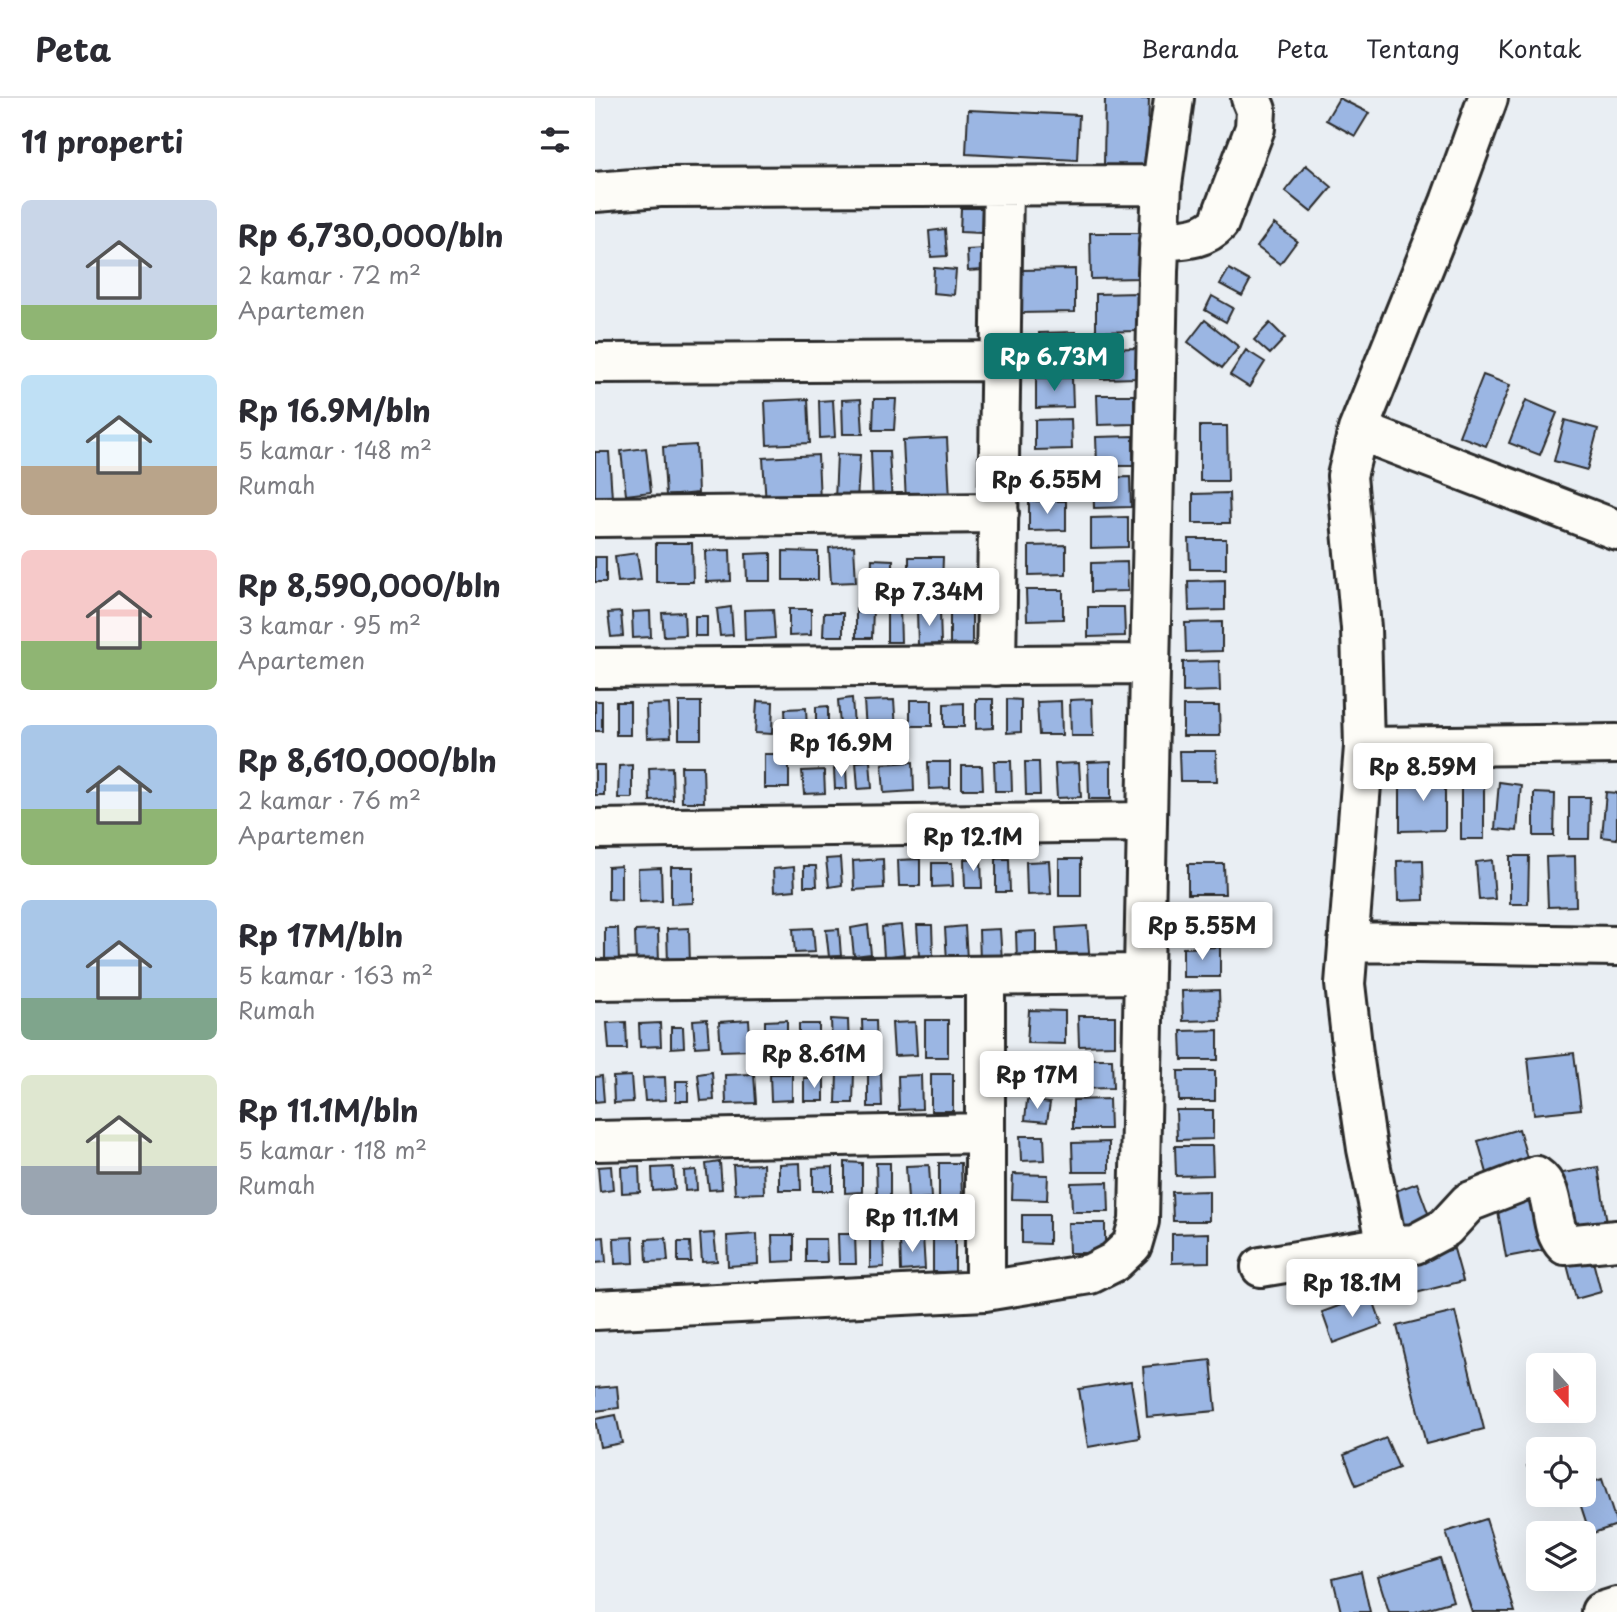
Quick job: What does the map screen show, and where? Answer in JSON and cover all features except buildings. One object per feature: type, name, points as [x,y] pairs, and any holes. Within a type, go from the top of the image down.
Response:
[{"type":"street","points":[[595,1310],[985,1292],[1090,1274],[1114,1262],[1132,1245],[1139,1221],[1159,241],[1162,185],[1174,98]]},
{"type":"street","points":[[1159,241],[1198,237],[1209,233],[1219,223],[1255,128],[1256,110],[1251,98]]},
{"type":"street","points":[[1387,1246],[1367,1149],[1345,984],[1364,747],[1361,628],[1347,477],[1359,430],[1488,98]]},
{"type":"street","points":[[996,666],[1003,185]]},
{"type":"street","points":[[595,192],[660,187],[1162,185]]},
{"type":"street","points":[[595,363],[1000,361]]},
{"type":"street","points":[[1359,430],[1617,530]]},
{"type":"street","points":[[595,517],[999,513]]},
{"type":"street","points":[[595,668],[1150,664]]},
{"type":"street","points":[[1364,747],[1617,744]]},
{"type":"street","points":[[595,829],[1147,822]]},
{"type":"street","points":[[1348,942],[1617,946]]},
{"type":"street","points":[[595,980],[1142,974]]},
{"type":"street","points":[[985,976],[985,1292]]},
{"type":"street","points":[[595,1140],[985,1133]]},
{"type":"street","points":[[1261,1267],[1387,1246],[1415,1244],[1445,1228],[1469,1202],[1536,1176],[1542,1182],[1553,1208],[1555,1231],[1565,1245],[1617,1241]]},
{"type":"street","points":[[1601,1612],[1617,1608]]}]
